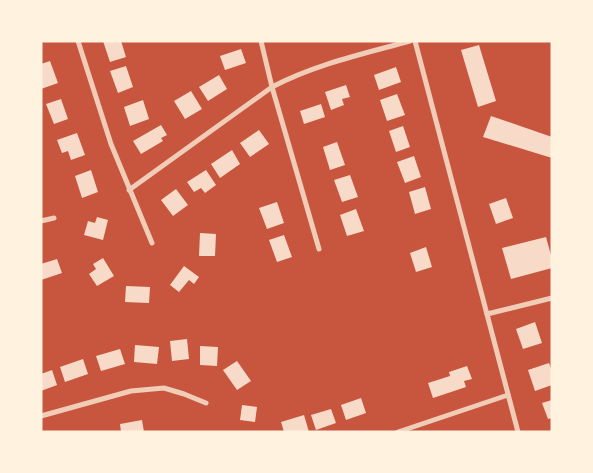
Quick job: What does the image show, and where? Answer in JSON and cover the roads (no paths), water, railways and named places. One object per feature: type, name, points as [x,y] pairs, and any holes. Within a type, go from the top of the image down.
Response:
[{"type":"street","points":[[78,41],[111,144],[128,190],[152,243]]},
{"type":"street","points":[[260,41],[319,249]]},
{"type":"street","points":[[128,190],[272,87],[327,63],[410,41]]},
{"type":"street","points":[[415,41],[518,432]]},
{"type":"street","points":[[41,222],[54,218]]},
{"type":"street","points":[[487,314],[552,298]]},
{"type":"street","points":[[41,416],[131,391],[164,388],[206,403]]},
{"type":"street","points":[[398,432],[508,395]]}]
